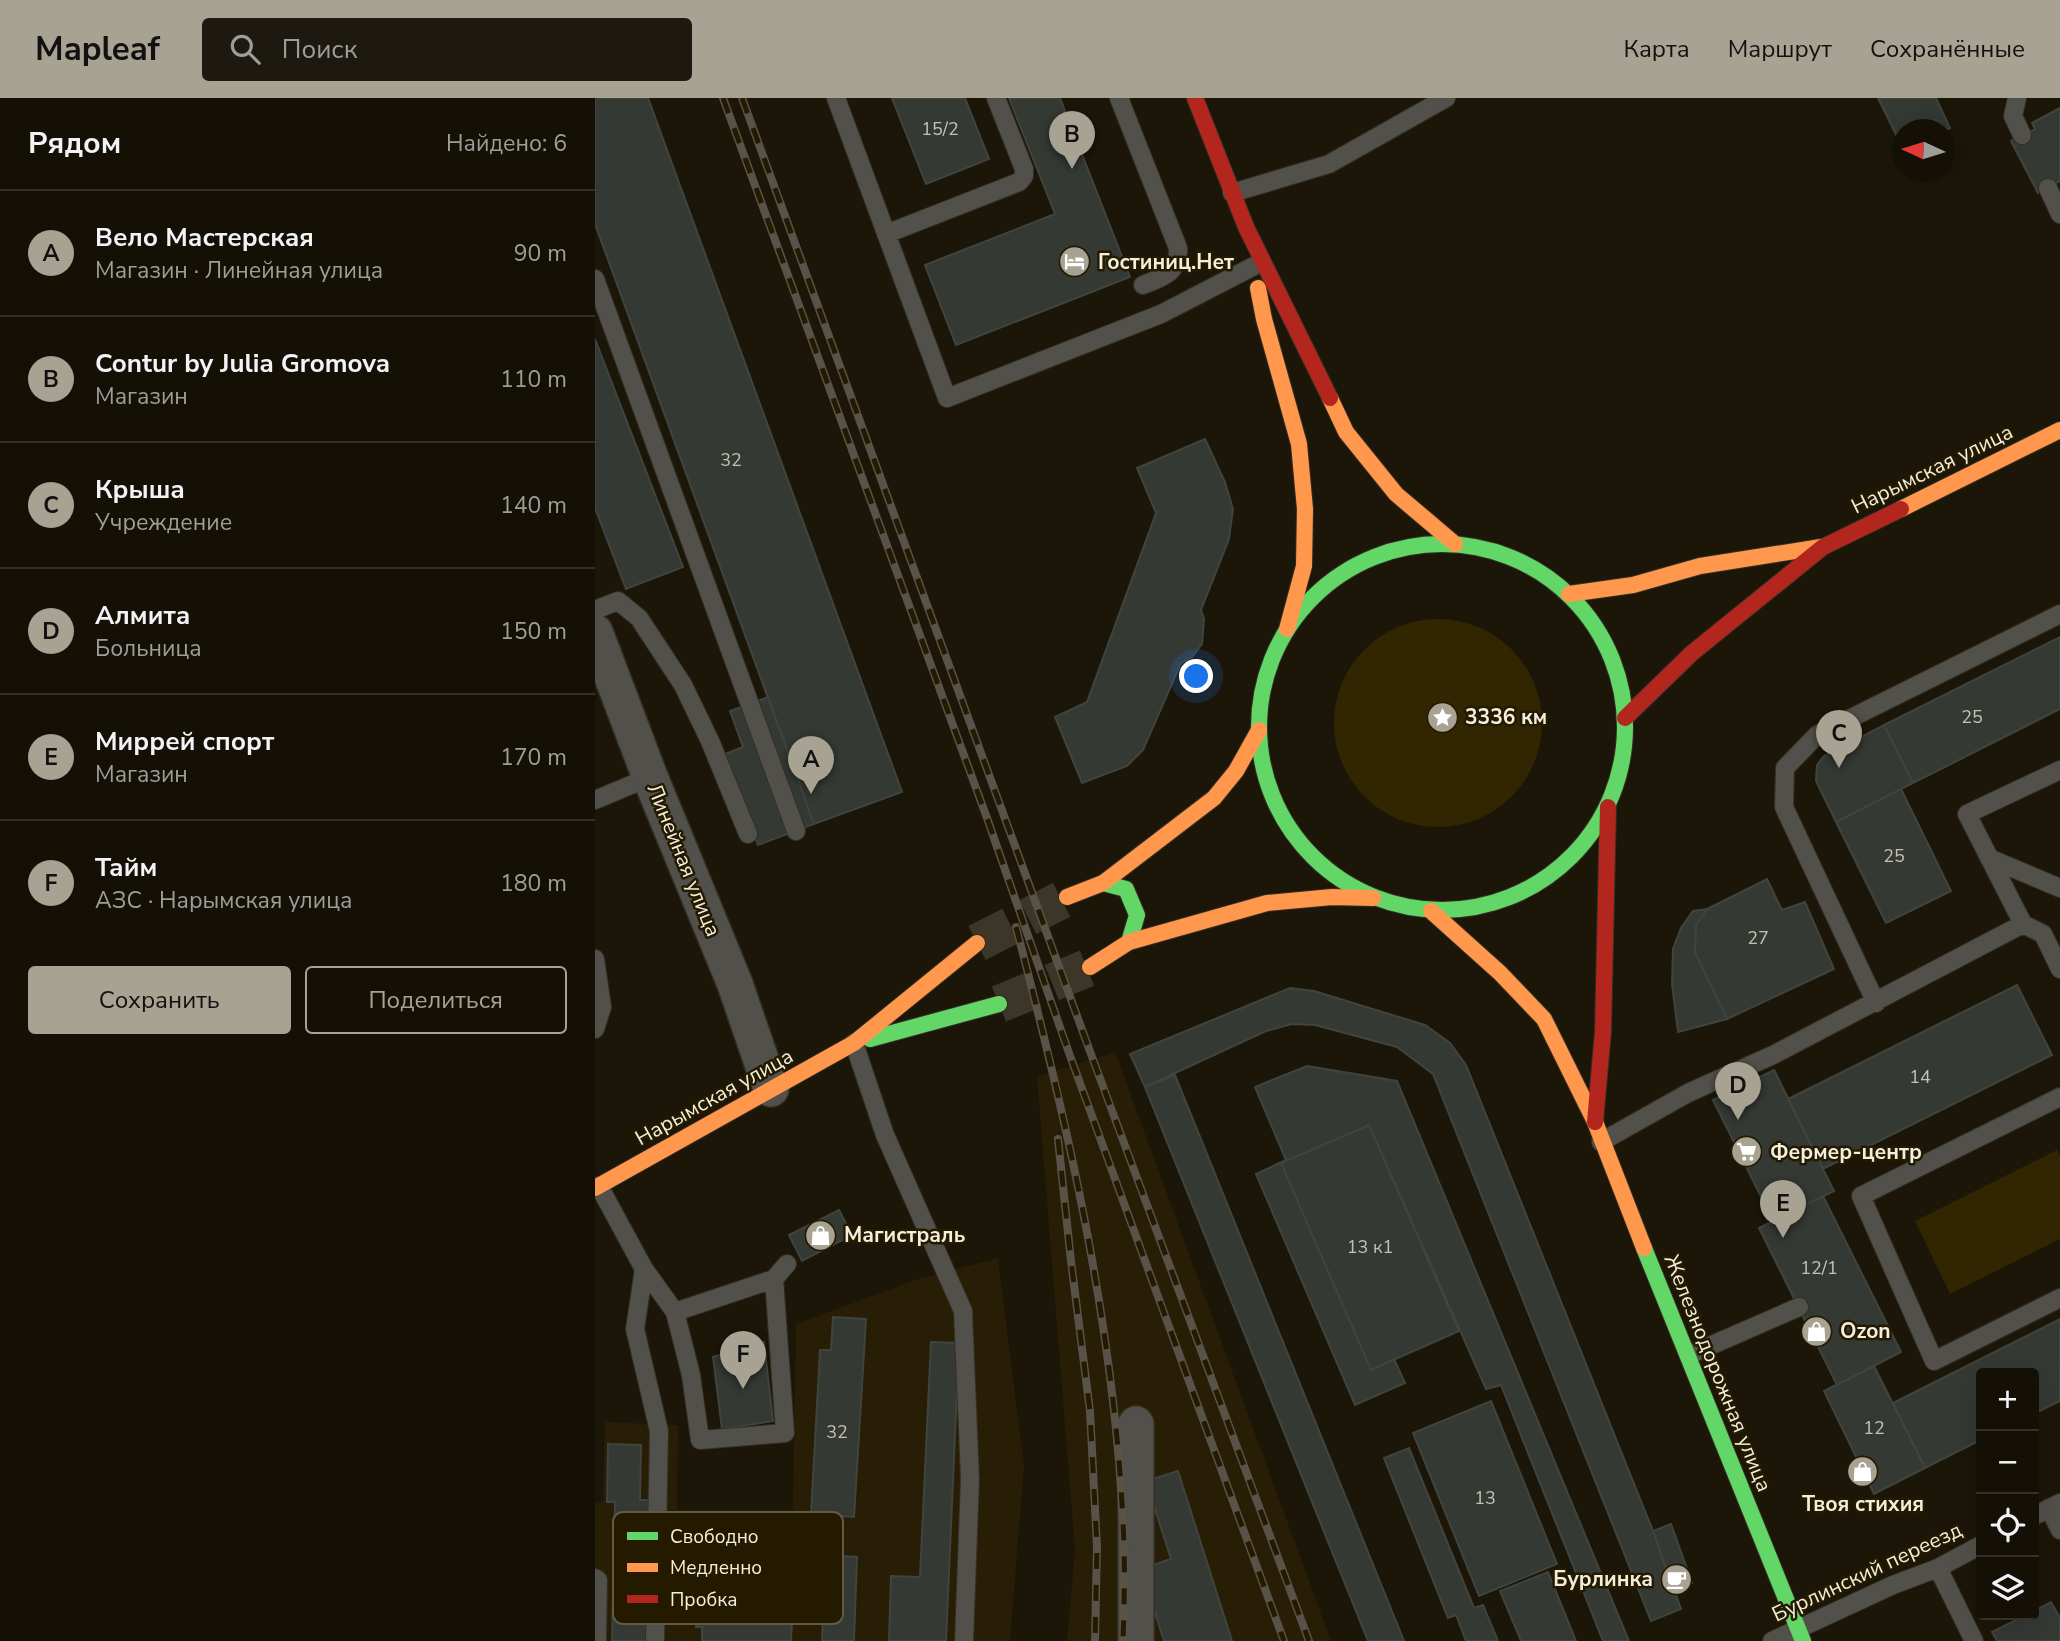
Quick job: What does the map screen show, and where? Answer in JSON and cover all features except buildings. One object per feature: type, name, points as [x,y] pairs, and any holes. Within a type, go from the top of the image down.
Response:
[{"type":"main road","points":[[1195,98],[1245,228],[1346,432],[1396,494],[1455,544]]},
{"type":"main road","points":[[1245,228],[1265,319],[1299,444],[1305,509],[1304,566],[1287,629],[1265,678],[1259,730],[1265,776],[1284,820],[1307,851],[1335,876],[1375,898]]},
{"type":"main road","name":"Нарымская улица","points":[[1823,547],[2060,429]]},
{"type":"main road","points":[[1287,629],[1323,587],[1370,558],[1412,546],[1455,544],[1487,549],[1518,560],[1569,594],[1591,620],[1609,650],[1621,683],[1625,718],[1622,764],[1608,807],[1603,1032],[1595,1122]]},
{"type":"main road","points":[[1569,594],[1633,585],[1700,566],[1823,547]]},
{"type":"main road","points":[[1625,718],[1692,653],[1823,547]]},
{"type":"main road","points":[[1067,897],[1103,883],[1213,799],[1235,771],[1259,730]]},
{"type":"main road","points":[[1090,967],[1129,942],[1267,903],[1332,897],[1375,898],[1431,911],[1478,907],[1523,892],[1572,856],[1608,807]]},
{"type":"main road","points":[[1103,883],[1126,889],[1137,915],[1129,942]]},
{"type":"main road","points":[[1431,911],[1500,973],[1543,1019],[1595,1122]]},
{"type":"main road","name":"Нарымская улица","points":[[597,1187],[854,1043],[977,943]]},
{"type":"main road","name":"Нарымская улица","points":[[854,1043],[999,1004]]},
{"type":"main road","name":"Железнодорожная улица","points":[[1595,1122],[1801,1635]]},
{"type":"street","name":"Линейная улица","points":[[595,632],[650,777],[736,984],[771,1089]]},
{"type":"street","points":[[1136,1424],[1136,1641]]},
{"type":"lane","points":[[836,98],[947,398],[1161,314],[1254,266]]},
{"type":"lane","points":[[886,234],[1019,181],[1024,176],[1024,169],[996,98]]},
{"type":"lane","points":[[1119,98],[1178,248],[1178,259],[1169,275],[1143,285]]},
{"type":"lane","points":[[1232,193],[1329,164],[1445,98]]},
{"type":"lane","points":[[2017,98],[2013,116],[2022,135]]},
{"type":"lane","points":[[2048,188],[2060,214]]},
{"type":"lane","points":[[597,289],[796,831]]},
{"type":"lane","points":[[595,610],[618,601],[639,618],[683,685],[710,741],[748,834]]},
{"type":"lane","points":[[1876,1003],[1784,807],[1785,768],[1817,735],[2060,614]]},
{"type":"lane","points":[[2060,770],[1967,814],[2023,924],[2043,934],[2060,969]]},
{"type":"lane","points":[[595,800],[650,777]]},
{"type":"lane","points":[[1989,858],[2060,888]]},
{"type":"lane","points":[[1601,1142],[1688,1094],[1876,1003],[2023,924]]},
{"type":"lane","points":[[595,958],[602,1007],[595,1029]]},
{"type":"lane","points":[[854,1043],[885,1135],[963,1311],[970,1479],[964,1641]]},
{"type":"lane","points":[[2060,1097],[1861,1196],[1934,1361],[2060,1298]]},
{"type":"lane","points":[[597,1187],[644,1269],[675,1312],[691,1375],[700,1440],[785,1433],[773,1279]]},
{"type":"lane","points":[[675,1312],[773,1279],[787,1264]]},
{"type":"lane","points":[[644,1269],[635,1329],[659,1431],[657,1512]]},
{"type":"lane","points":[[1689,1355],[1798,1307]]},
{"type":"lane","points":[[2048,1509],[2060,1530]]},
{"type":"lane","name":"Бурлинский переезд","points":[[1772,1641],[1801,1635],[1893,1585],[1938,1568],[1976,1548]]},
{"type":"lane","points":[[1938,1568],[1974,1641]]},
{"type":"lane","points":[[595,1578],[597,1641]]},
{"type":"shaded area","points":[[1438,619],[1478,626],[1512,649],[1535,683],[1542,723],[1535,763],[1512,797],[1478,820],[1438,827],[1398,820],[1364,797],[1341,763],[1334,723],[1341,683],[1364,649],[1398,626]]},
{"type":"shaded area","points":[[1115,1052],[1331,1641],[1067,1641],[1075,1549],[1037,1077]]},
{"type":"shaded area","points":[[2057,1150],[2060,1156],[2060,1239],[1950,1294],[1915,1221]]},
{"type":"shaded area","points":[[998,1258],[1024,1465],[1010,1641],[595,1641],[595,1503],[603,1502],[605,1422],[678,1425],[677,1510],[793,1510],[796,1324],[915,1280]]},
{"type":"tunnel","points":[[977,943],[1067,897]]},
{"type":"tunnel","points":[[999,1004],[1090,967]]},
{"type":"railway","points":[[723,98],[1284,1641]]},
{"type":"railway","points":[[742,98],[1088,1046],[1309,1641]]},
{"type":"railway","points":[[1016,927],[1072,1156],[1101,1311],[1120,1467],[1124,1558],[1123,1641]]},
{"type":"railway","points":[[1058,1139],[1090,1411],[1097,1547],[1095,1641]]},
{"type":"traffic: fast","points":[[1442,544],[1478,548],[1512,558],[1543,575],[1571,598],[1594,626],[1611,657],[1621,691],[1625,727],[1621,763],[1611,797],[1594,828],[1571,856],[1543,879],[1512,896],[1478,906],[1442,910],[1406,906],[1372,896],[1341,879],[1313,856],[1290,828],[1273,797],[1263,763],[1259,727],[1263,691],[1273,657],[1290,626],[1313,598],[1341,575],[1372,558],[1406,548],[1442,544]]},
{"type":"traffic: fast","points":[[1103,883],[1126,889],[1137,915],[1129,942]]},
{"type":"traffic: fast","points":[[870,1039],[999,1004]]},
{"type":"traffic: fast","points":[[1644,1248],[1803,1641]]},
{"type":"traffic: slow","points":[[1258,288],[1299,444],[1305,509],[1304,566],[1287,629]]},
{"type":"traffic: slow","points":[[1330,398],[1346,432],[1396,494],[1455,544]]},
{"type":"traffic: slow","points":[[1901,509],[2060,430]]},
{"type":"traffic: slow","points":[[1569,594],[1633,585],[1700,566],[1821,547]]},
{"type":"traffic: slow","points":[[1067,897],[1103,883],[1214,798],[1236,771],[1259,730]]},
{"type":"traffic: slow","points":[[1090,967],[1129,942],[1267,903],[1332,897],[1373,898]]},
{"type":"traffic: slow","points":[[1431,911],[1500,973],[1544,1019],[1595,1122],[1644,1248]]},
{"type":"traffic: slow","points":[[595,1188],[854,1043],[977,943]]},
{"type":"traffic: jam","points":[[1195,98],[1246,227],[1330,398]]},
{"type":"traffic: jam","points":[[1625,718],[1692,653],[1823,547],[1901,509]]},
{"type":"traffic: jam","points":[[1595,1122],[1603,1032],[1608,807]]},
{"type":"place","name":"Contur by Julia Gromova","points":[[1072,169]]},
{"type":"place","name":"Гостиниц.Нет","points":[[1075,262]]},
{"type":"place","name":"3336 км","points":[[1442,717]]},
{"type":"place","name":"Крыша","points":[[1839,768]]},
{"type":"place","name":"Вело Мастерская","points":[[811,794]]},
{"type":"place","name":"Алмита","points":[[1738,1120]]},
{"type":"place","name":"Фермер-центр","points":[[1747,1152]]},
{"type":"place","name":"Магистраль","points":[[821,1235]]},
{"type":"place","name":"Миррей спорт","points":[[1783,1238]]},
{"type":"place","name":"Ozon","points":[[1817,1331]]},
{"type":"place","name":"Тайм","points":[[743,1389]]},
{"type":"place","name":"Твоя стихия","points":[[1863,1472]]},
{"type":"place","name":"Бурлинка","points":[[1676,1579]]}]
